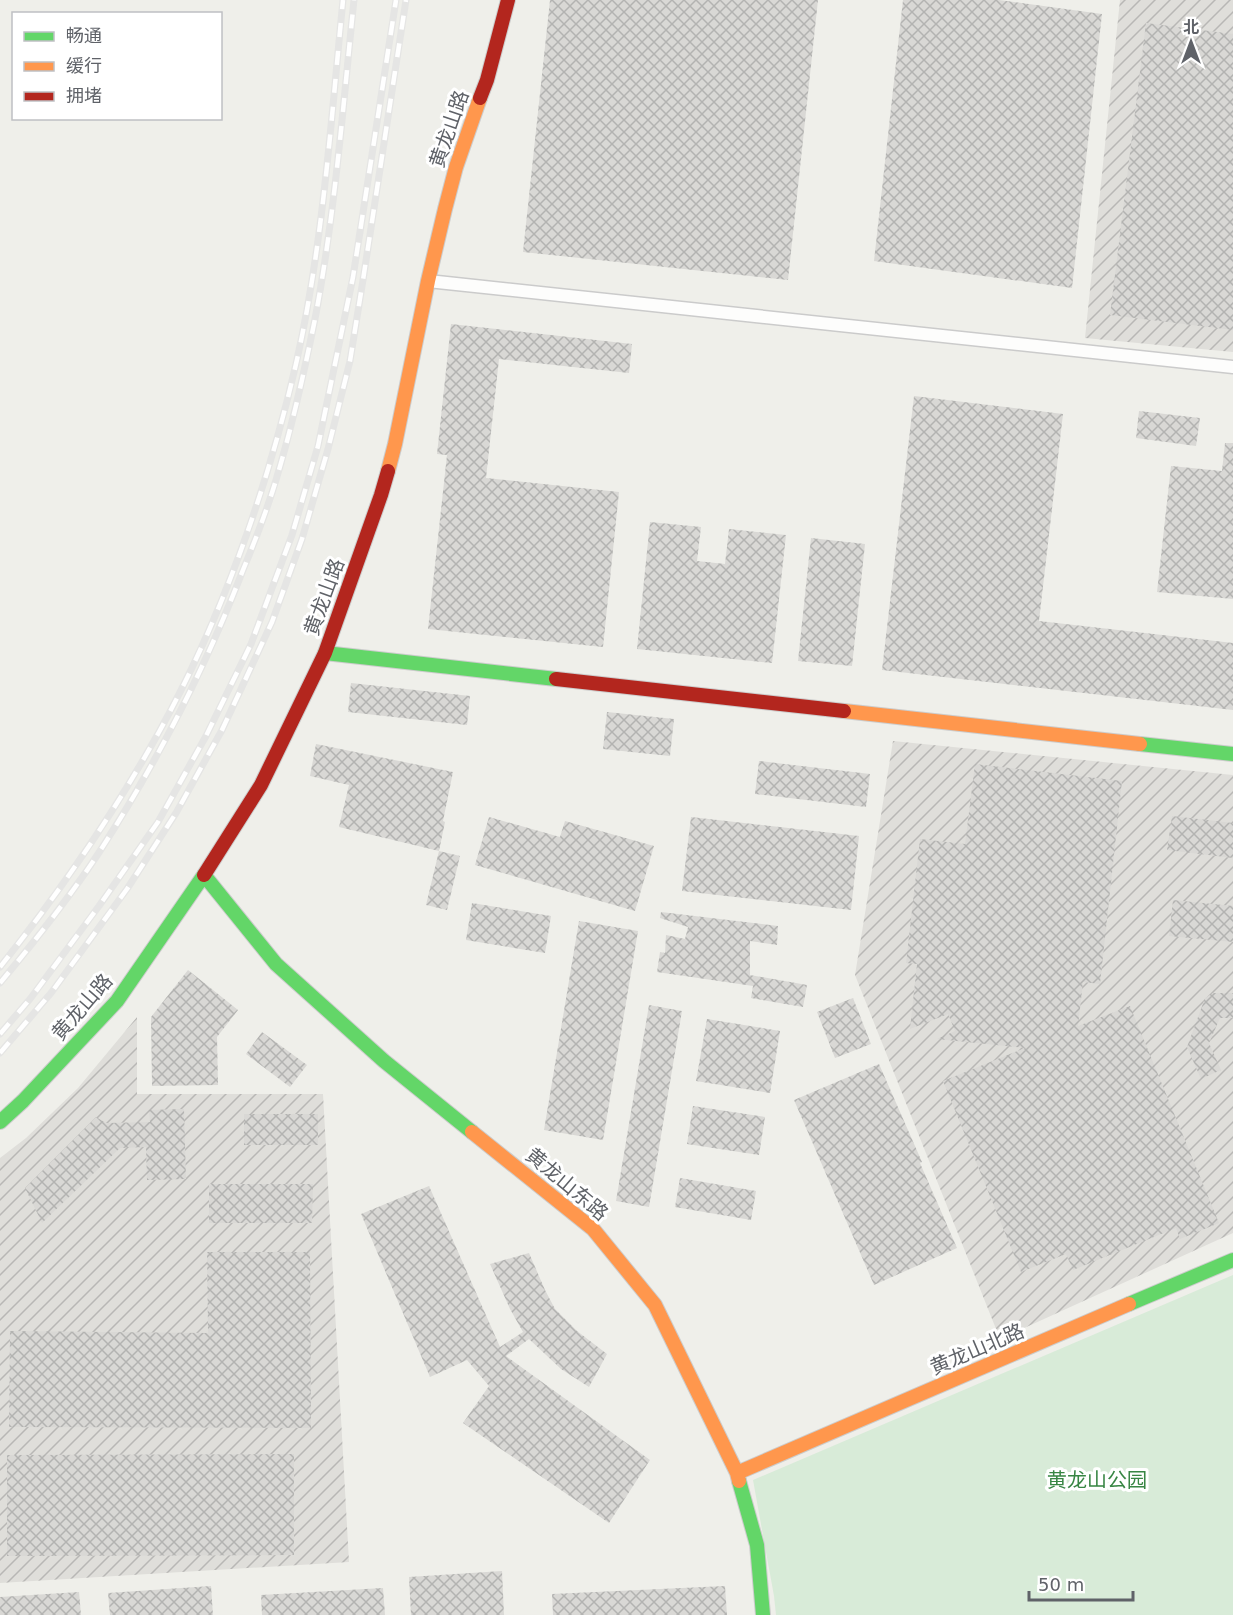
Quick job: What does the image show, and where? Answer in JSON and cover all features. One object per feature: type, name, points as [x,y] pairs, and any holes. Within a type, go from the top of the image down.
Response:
[{"type":"street","name":"黄龙山路","points":[[0,1122],[23,1101],[117,1001],[204,875],[261,785],[325,653],[381,495],[395,444],[428,281],[456,167],[486,80],[506,15],[508,0]]},
{"type":"street","points":[[428,281],[1233,367]]},
{"type":"street","points":[[325,653],[1233,754]]},
{"type":"street","name":"黄龙山东路","points":[[204,875],[276,964],[384,1061],[593,1229],[655,1305],[737,1473],[757,1545],[763,1615]]},
{"type":"street","name":"黄龙山北路","points":[[737,1473],[1233,1260]]},
{"type":"shaded area","points":[[1120,0],[1233,0],[1233,352],[1085,338]]},
{"type":"shaded area","points":[[893,741],[1233,775],[1233,1233],[1000,1339],[855,975]]},
{"type":"shaded area","points":[[137,1017],[137,1094],[323,1094],[349,1562],[0,1583],[0,1158],[26,1138],[78,1088]]},
{"type":"green space","name":"黄龙山公园","points":[[1233,1275],[1233,1615],[776,1615],[753,1480]]},
{"type":"building","points":[[550,0],[818,0],[788,280],[523,252]]},
{"type":"building","points":[[903,0],[999,0],[1102,14],[1072,288],[874,261]]},
{"type":"building","points":[[1146,23],[1233,34],[1233,330],[1110,315]]},
{"type":"building","points":[[451,324],[632,344],[629,373],[499,359],[486,478],[619,492],[603,647],[428,629],[447,455],[437,454]]},
{"type":"building","points":[[914,396],[1063,414],[1039,621],[1233,643],[1233,710],[882,670]]},
{"type":"building","points":[[1139,411],[1200,418],[1196,446],[1136,438]]},
{"type":"building","points":[[1225,443],[1233,443],[1233,599],[1157,592],[1171,466],[1222,471]]},
{"type":"building","points":[[650,522],[701,527],[697,561],[725,564],[729,529],[786,535],[772,663],[637,649]]},
{"type":"building","points":[[811,538],[865,544],[852,666],[798,661]]},
{"type":"building","points":[[351,683],[470,696],[467,725],[348,712]]},
{"type":"building","points":[[607,712],[674,719],[670,756],[603,749]]},
{"type":"building","points":[[316,744],[453,772],[439,851],[339,827],[349,785],[310,776]]},
{"type":"building","points":[[759,761],[870,774],[866,807],[755,794]]},
{"type":"building","points":[[975,764],[1122,781],[1100,984],[1083,982],[1078,1026],[1130,1006],[1219,1223],[1180,1239],[1176,1228],[1073,1270],[1066,1254],[1021,1272],[943,1081],[1025,1048],[937,1039],[955,1031],[948,1014],[910,1029],[917,964],[906,963],[920,839],[965,844]]},
{"type":"building","points":[[1172,816],[1233,823],[1233,858],[1167,850]]},
{"type":"building","points":[[489,817],[560,837],[565,821],[654,846],[635,911],[475,865]]},
{"type":"building","points":[[691,817],[859,836],[851,910],[682,891]]},
{"type":"building","points":[[439,851],[460,856],[447,910],[426,905]]},
{"type":"building","points":[[1173,900],[1233,906],[1233,942],[1169,936]]},
{"type":"building","points":[[472,903],[551,916],[545,953],[466,940]]},
{"type":"building","points":[[661,912],[778,926],[777,945],[750,941],[750,975],[807,985],[803,1007],[751,998],[753,986],[657,972],[660,952],[665,953],[666,935],[685,939],[688,927],[660,918]]},
{"type":"building","points":[[579,921],[638,931],[603,1140],[544,1130]]},
{"type":"building","points":[[188,970],[238,1010],[217,1037],[218,1085],[152,1086],[151,1017]]},
{"type":"building","points":[[1213,993],[1233,993],[1233,1018],[1220,1018],[1209,1043],[1221,1070],[1201,1079],[1187,1047],[1205,998]]},
{"type":"building","points":[[853,998],[871,1044],[835,1058],[817,1012]]},
{"type":"building","points":[[649,1005],[682,1011],[649,1207],[616,1201]]},
{"type":"building","points":[[707,1019],[780,1031],[770,1093],[696,1081]]},
{"type":"building","points":[[262,1032],[307,1065],[290,1087],[246,1054]]},
{"type":"building","points":[[879,1064],[957,1248],[874,1285],[794,1100]]},
{"type":"building","points":[[693,1106],[765,1117],[759,1155],[687,1144]]},
{"type":"building","points":[[184,1109],[186,1179],[147,1180],[146,1147],[120,1148],[42,1223],[25,1188],[96,1117],[106,1123],[150,1122],[149,1110]]},
{"type":"building","points":[[244,1114],[318,1114],[318,1145],[244,1145]]},
{"type":"building","points":[[680,1178],[756,1191],[751,1220],[675,1207]]},
{"type":"building","points":[[209,1184],[313,1184],[312,1223],[209,1223]]},
{"type":"building","points":[[429,1186],[500,1347],[523,1332],[490,1264],[529,1253],[555,1309],[577,1331],[607,1354],[589,1387],[561,1369],[529,1339],[506,1356],[650,1460],[609,1523],[463,1423],[489,1386],[467,1360],[430,1377],[361,1214]]},
{"type":"building","points":[[207,1252],[310,1252],[311,1428],[9,1427],[10,1331],[208,1333]]},
{"type":"building","points":[[294,1454],[294,1555],[7,1556],[7,1455]]},
{"type":"building","points":[[502,1571],[504,1615],[411,1615],[409,1577]]},
{"type":"building","points":[[211,1586],[213,1615],[110,1615],[108,1593]]},
{"type":"building","points":[[725,1586],[727,1615],[553,1615],[552,1594]]},
{"type":"building","points":[[383,1588],[385,1615],[262,1615],[261,1595]]},
{"type":"building","points":[[79,1592],[81,1615],[0,1615],[0,1597]]},
{"type":"railway","points":[[0,967],[84,853],[159,732],[202,645],[240,553],[271,459],[296,364],[305,319],[320,228],[343,0]]},
{"type":"railway","points":[[0,983],[77,885],[141,783],[179,714],[213,643],[265,514],[292,420],[322,279],[338,160],[354,0]]},
{"type":"railway","points":[[0,1034],[30,999],[158,822],[206,736],[251,644],[292,535],[318,446],[353,277],[396,0]]},
{"type":"railway","points":[[0,1053],[51,993],[127,889],[176,813],[222,730],[272,622],[302,539],[350,361],[406,0]]},
{"type":"traffic: fast","points":[[325,653],[556,679]]},
{"type":"traffic: fast","points":[[1140,744],[1233,754]]},
{"type":"traffic: fast","points":[[204,875],[276,964],[384,1061],[472,1132]]},
{"type":"traffic: fast","points":[[0,1122],[23,1101],[117,1001],[204,875]]},
{"type":"traffic: fast","points":[[1129,1304],[1233,1260]]},
{"type":"traffic: fast","points":[[739,1481],[757,1545],[763,1615]]},
{"type":"traffic: slow","points":[[388,471],[445,209],[456,167],[480,98]]},
{"type":"traffic: slow","points":[[844,711],[1140,744]]},
{"type":"traffic: slow","points":[[472,1132],[593,1229],[655,1305],[739,1481]]},
{"type":"traffic: slow","points":[[737,1473],[1129,1304]]},
{"type":"traffic: jam","points":[[480,98],[508,0]]},
{"type":"traffic: jam","points":[[204,875],[261,785],[325,653],[388,471]]},
{"type":"traffic: jam","points":[[556,679],[844,711]]}]
